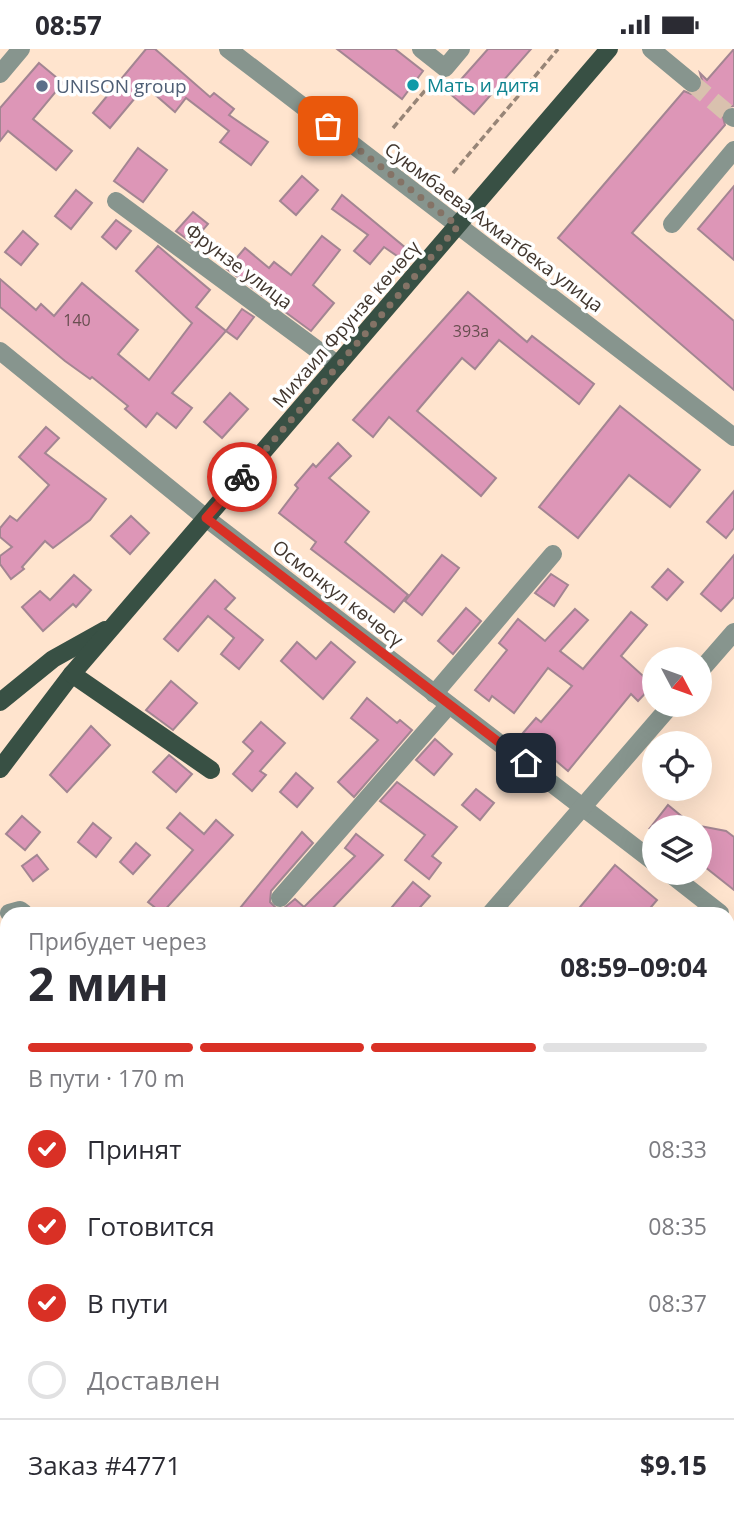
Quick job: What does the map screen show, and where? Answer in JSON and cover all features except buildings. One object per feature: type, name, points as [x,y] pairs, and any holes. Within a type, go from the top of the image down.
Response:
[{"type":"main road","name":"Михаил Фрунзе көчөсү","points":[[0,769],[72,674],[609,49]]},
{"type":"main road","name":"Михаил Фрунзе көчөсү","points":[[0,702],[53,659],[114,625]]},
{"type":"main road","points":[[72,674],[211,770]]},
{"type":"street","points":[[0,74],[21,49]]},
{"type":"street","name":"Суюмбаева Ахматбека улица","points":[[228,49],[734,437]]},
{"type":"street","points":[[422,49],[445,68],[461,49]]},
{"type":"street","points":[[651,49],[691,83]]},
{"type":"street","points":[[672,224],[734,150]]},
{"type":"street","name":"Фрунзе улица","points":[[116,201],[338,365]]},
{"type":"street","name":"Осмонкул көчөсү","points":[[0,351],[206,518],[642,853]]},
{"type":"street","points":[[279,898],[441,700],[553,554]]},
{"type":"street","points":[[712,657],[734,632]]},
{"type":"street","points":[[496,907],[660,717]]},
{"type":"street","points":[[684,885],[712,907]]},
{"type":"path","points":[[453,173],[558,49]]},
{"type":"path","points":[[393,128],[445,68]]},
{"type":"tunnel","points":[[692,83],[732,117]]},
{"type":"way so far","points":[[242,477],[458,226],[328,126]]},
{"type":"place","name":"Мать и дитя","points":[[413,85]]},
{"type":"place","name":"UNISON group","points":[[42,86]]},
{"type":"route","points":[[242,477],[206,518],[526,763]]}]
